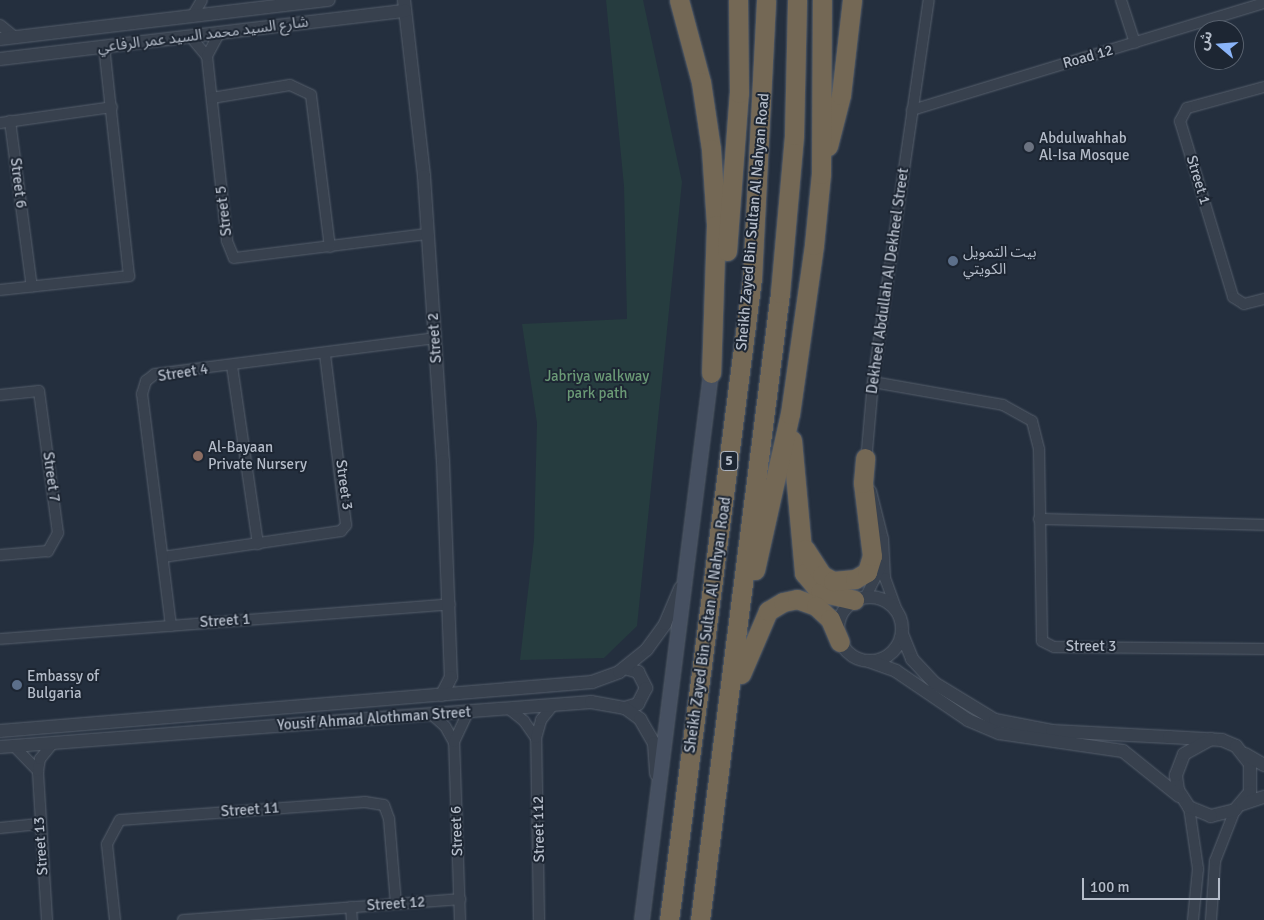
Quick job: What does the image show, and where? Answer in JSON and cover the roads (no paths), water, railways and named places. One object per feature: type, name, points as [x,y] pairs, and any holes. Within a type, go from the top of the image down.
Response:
[{"type":"highway","points":[[679,0],[701,82],[711,149],[716,225],[711,373]]},
{"type":"highway","points":[[711,373],[735,161],[738,0]]},
{"type":"highway","name":"Sheikh Zayed Bin Sultan Al Nahyan Road","points":[[669,920],[752,278],[766,0]]},
{"type":"highway","name":"Sheikh Zayed Bin Sultan Al Nahyan Road","points":[[700,920],[742,607],[788,214],[797,0]]},
{"type":"highway","points":[[821,174],[822,0]]},
{"type":"highway","points":[[742,607],[766,532],[790,414],[821,174],[841,95],[852,0]]},
{"type":"highway","points":[[790,414],[800,561],[812,585],[831,597],[860,598]]},
{"type":"highway","points":[[797,530],[822,575],[845,582],[867,572],[872,556],[863,483],[865,458]]},
{"type":"highway","points":[[726,726],[755,636],[777,604],[797,600],[816,606],[830,619],[840,642]]},
{"type":"highway","points":[[714,920],[721,763]]},
{"type":"main road","points":[[642,920],[656,820],[683,568],[711,373]]},
{"type":"street","points":[[193,15],[203,0],[214,13]]},
{"type":"street","name":"شارع السيد محمد السيد عمر الرفاعي","points":[[0,39],[328,0]]},
{"type":"street","name":"Dekheel Abdullah Al Dekheel Street","points":[[897,611],[883,561],[883,539],[865,458],[872,382],[929,0]]},
{"type":"street","points":[[1121,0],[1135,43]]},
{"type":"street","name":"Road 12","points":[[912,110],[1264,3]]},
{"type":"street","name":"شارع السيد محمد السيد عمر الرفاعي","points":[[0,59],[219,33],[405,5]]},
{"type":"street","name":"Street 2","points":[[405,5],[428,234],[450,604],[451,677],[442,695]]},
{"type":"street","points":[[57,52],[51,44],[54,40],[140,29],[158,19]]},
{"type":"street","points":[[0,25],[15,37]]},
{"type":"street","points":[[190,36],[207,56],[219,33]]},
{"type":"street","points":[[0,51],[37,44],[31,36]]},
{"type":"street","points":[[0,290],[129,276],[104,46]]},
{"type":"street","name":"Street 5","points":[[207,56],[227,241],[234,258],[428,234]]},
{"type":"street","points":[[212,98],[290,85],[311,96],[330,247]]},
{"type":"street","name":"Street 1","points":[[1264,87],[1188,108],[1180,121],[1234,297],[1244,304],[1264,299]]},
{"type":"street","name":"Street 6","points":[[32,286],[5,122],[112,107]]},
{"type":"street","name":"Street 4","points":[[171,626],[142,394],[146,381],[155,374],[232,366],[435,338]]},
{"type":"street","name":"Street 3","points":[[163,557],[342,531],[346,525],[325,354]]},
{"type":"street","points":[[232,366],[258,544]]},
{"type":"street","name":"Street 3","points":[[872,382],[1002,405],[1024,414],[1038,439],[1042,641],[1054,647],[1264,648]]},
{"type":"street","name":"Street 7","points":[[0,395],[39,391],[58,533],[48,551],[0,555]]},
{"type":"street","points":[[1039,519],[1264,525]]},
{"type":"street","name":"Dekheel Abdullah Al Dekheel Street","points":[[860,598],[883,561]]},
{"type":"street","name":"Yousif Ahmad Alothman Street","points":[[0,731],[582,684],[625,668],[665,624],[683,568]]},
{"type":"street","points":[[1264,765],[1228,742],[1211,739],[1052,731],[995,720],[934,683],[912,659],[902,634],[897,611],[887,601],[860,598],[840,615],[840,642],[855,658],[896,671],[968,720],[999,733],[1123,751],[1147,766],[1185,802],[1211,816],[1264,797]]},
{"type":"street","name":"Street 1","points":[[0,639],[450,604]]},
{"type":"street","points":[[869,661],[890,654],[902,634]]},
{"type":"street","points":[[625,668],[638,672],[646,688],[642,701],[626,708],[646,726],[654,743],[656,820]]},
{"type":"street","points":[[451,677],[464,693]]},
{"type":"street","name":"Yousif Ahmad Alothman Street","points":[[0,747],[591,702],[626,708]]},
{"type":"street","name":"Street 112","points":[[540,920],[536,738],[541,720],[553,705]]},
{"type":"street","points":[[508,708],[524,721],[536,738]]},
{"type":"street","name":"Street 6","points":[[460,920],[454,742],[468,712]]},
{"type":"street","points":[[431,714],[445,726],[454,742]]},
{"type":"street","points":[[1193,920],[1198,869],[1185,802],[1176,775],[1180,760],[1190,748],[1211,739]]},
{"type":"street","name":"Street 13","points":[[47,920],[39,824],[38,771],[40,758],[52,744]]},
{"type":"street","points":[[14,746],[38,771]]},
{"type":"street","points":[[1211,920],[1215,861],[1252,778],[1243,752]]},
{"type":"street","name":"Street 11","points":[[115,920],[108,844],[120,820],[365,802],[384,805],[389,818],[396,904]]},
{"type":"street","points":[[0,828],[39,824]]},
{"type":"street","name":"Street 12","points":[[183,920],[256,917],[351,907],[460,899]]},
{"type":"street","points":[[351,907],[352,920]]},
{"type":"place","name":"Abdulwahhab Al-Isa Mosque","points":[[1029,147]]},
{"type":"place","name":"بيت التمويل الكويتي","points":[[953,261]]},
{"type":"place","name":"Al-Bayaan Private Nursery","points":[[198,456]]},
{"type":"place","name":"Embassy of Bulgaria","points":[[17,685]]},
{"type":"park label","name":"Jabriya walkway park path","points":[[597,384]]}]
